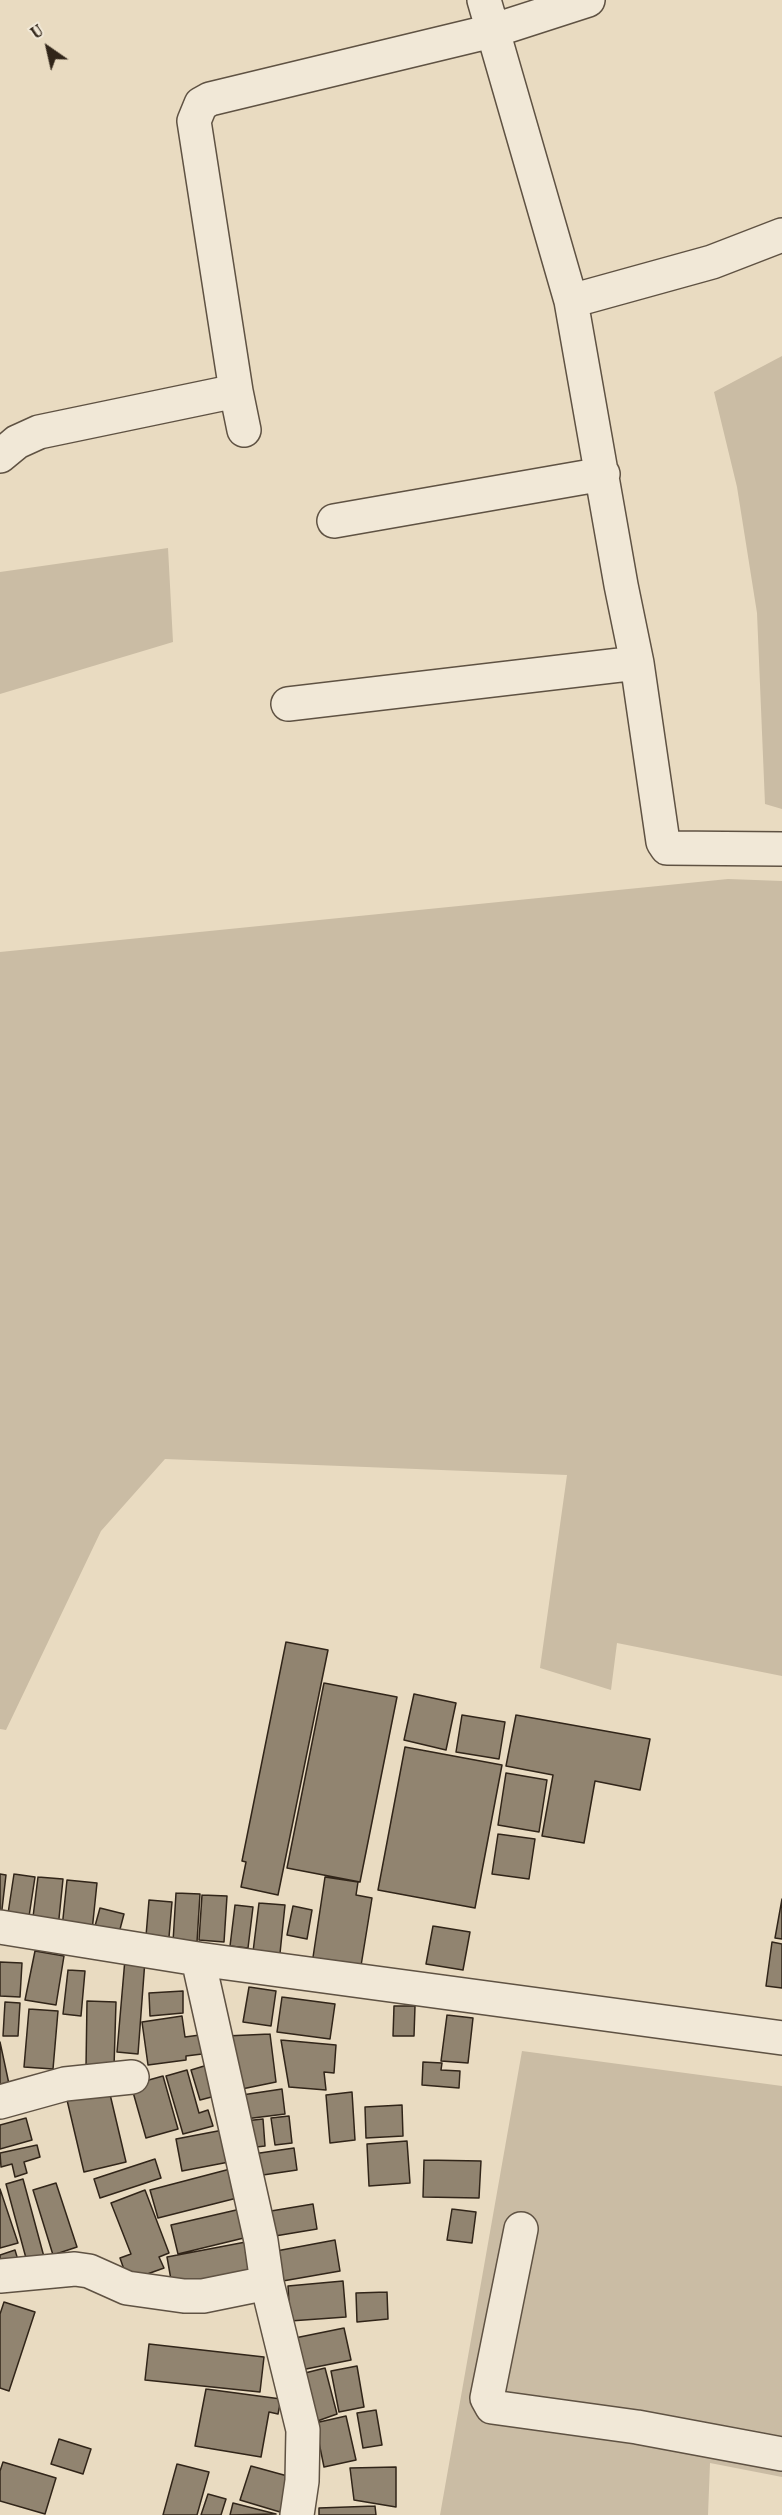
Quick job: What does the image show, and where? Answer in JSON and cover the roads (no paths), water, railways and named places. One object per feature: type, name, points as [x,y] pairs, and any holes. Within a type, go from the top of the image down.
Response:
[{"type":"street","points":[[484,0],[571,301],[637,663],[663,842],[667,848],[782,849]]},
{"type":"street","points":[[244,430],[194,121],[201,104],[210,99],[492,31],[588,0]]},
{"type":"street","points":[[571,301],[712,262],[782,235]]},
{"type":"street","points":[[0,456],[17,442],[39,432],[237,391]]},
{"type":"street","points":[[334,521],[603,474]]},
{"type":"street","points":[[288,704],[637,663]]},
{"type":"street","points":[[0,1928],[198,1959],[782,2038]]},
{"type":"street","points":[[198,1959],[261,2241],[267,2283],[303,2430],[303,2464],[297,2515]]},
{"type":"street","points":[[0,2102],[65,2084],[132,2077]]},
{"type":"street","points":[[521,2229],[487,2398],[492,2408],[637,2427],[782,2454]]},
{"type":"street","points":[[0,2276],[75,2269],[95,2273],[127,2288],[184,2296],[203,2296],[267,2283]]}]
